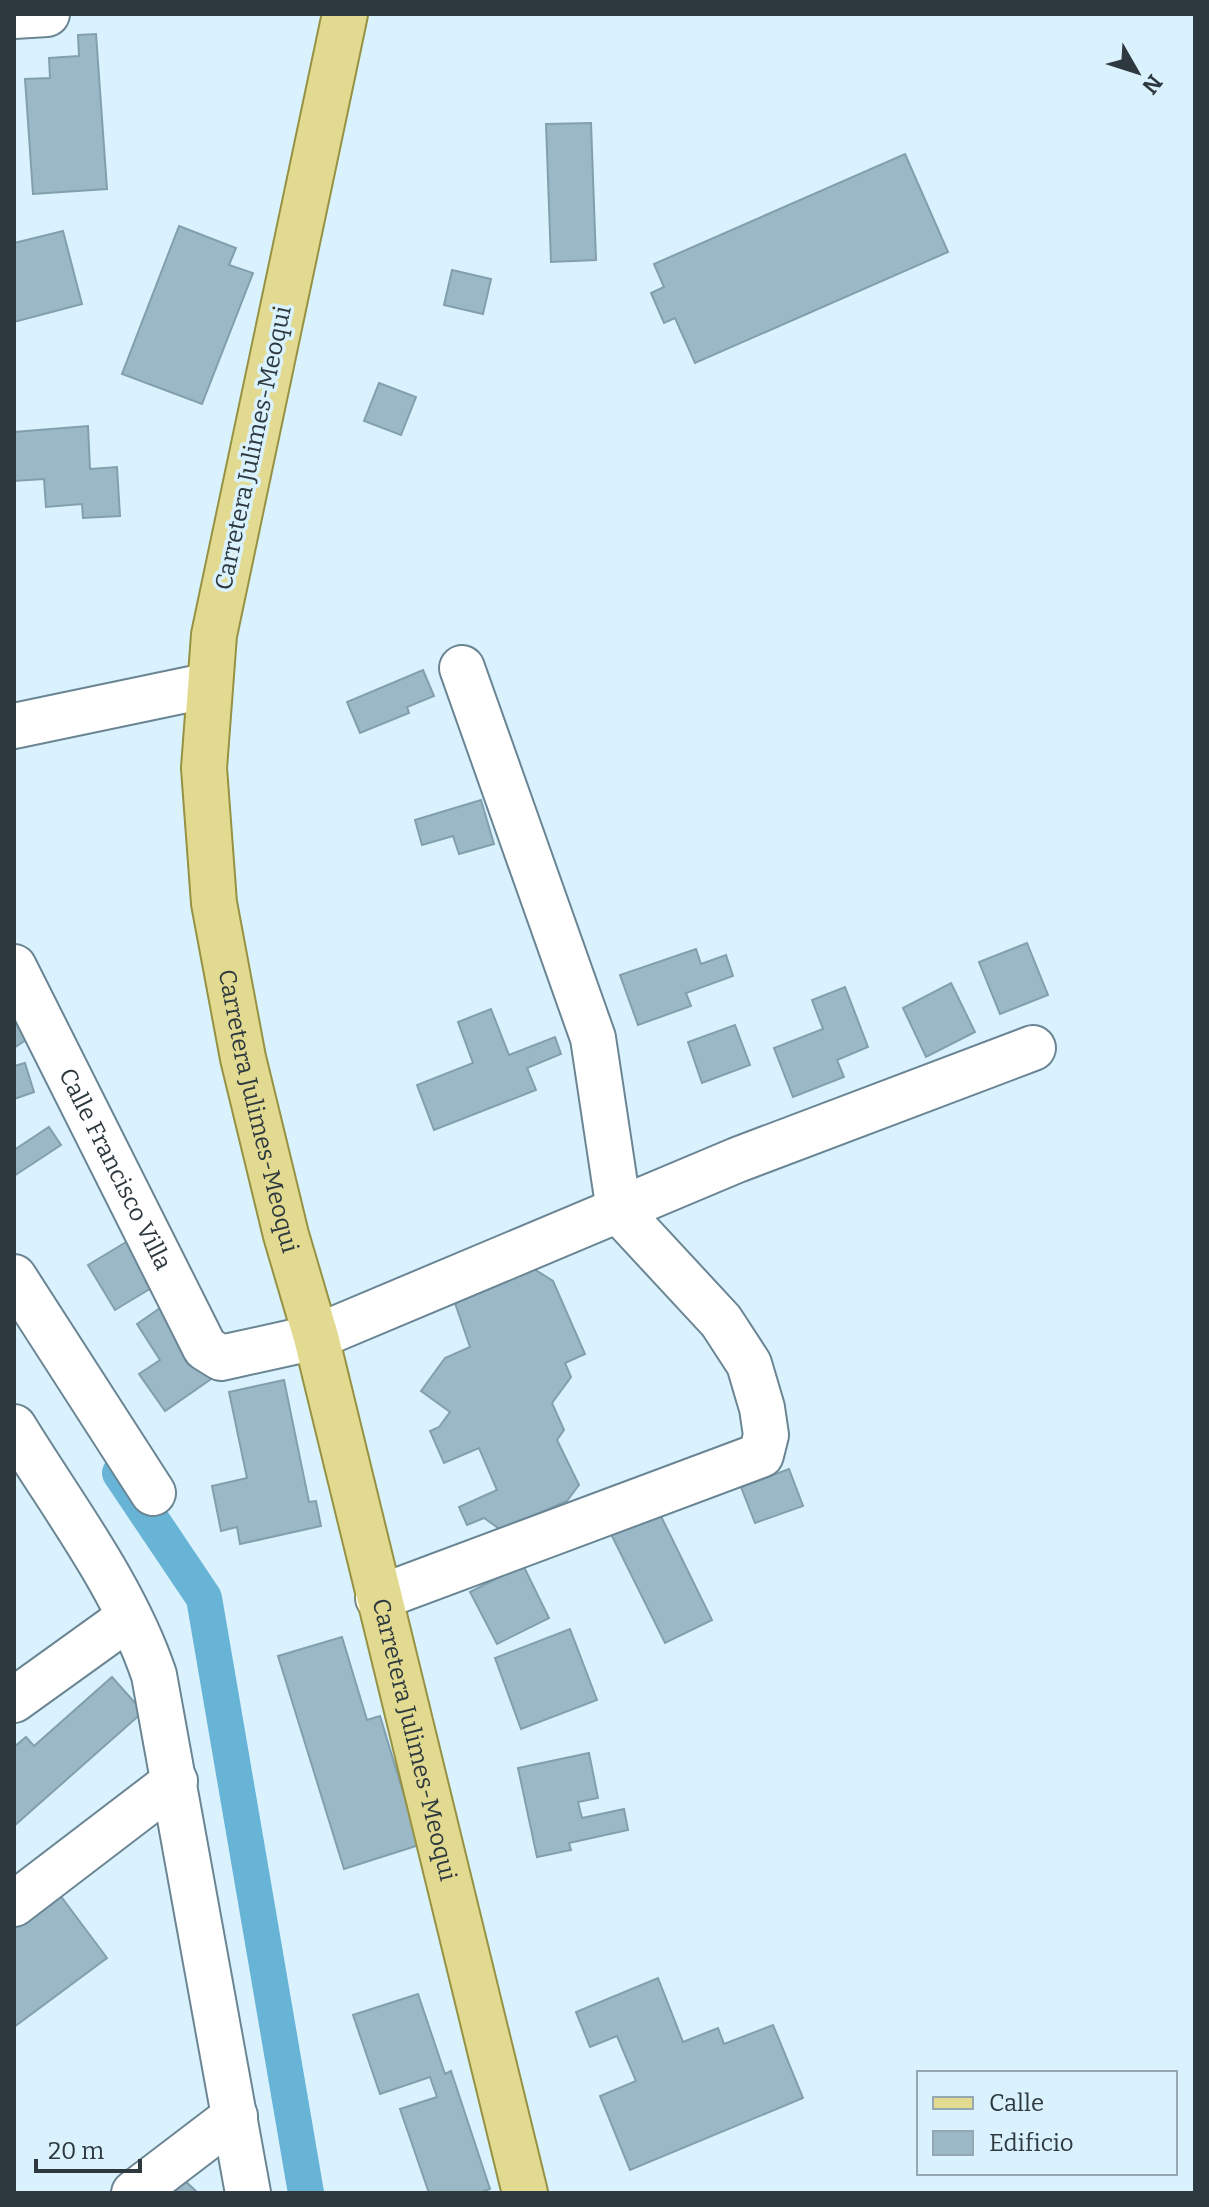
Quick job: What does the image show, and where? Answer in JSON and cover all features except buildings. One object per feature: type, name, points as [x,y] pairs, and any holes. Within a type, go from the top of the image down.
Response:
[{"type":"main road","name":"Carretera Julimes-Meoqui","points":[[345,14],[226,571],[210,685],[204,768],[214,903],[243,1058],[286,1235],[316,1337],[525,2193]]},
{"type":"street","points":[[14,16],[47,14]]},
{"type":"street","points":[[378,1598],[761,1455],[766,1435],[749,1364],[721,1321],[619,1211],[593,1038],[462,668]]},
{"type":"street","points":[[14,726],[210,685]]},
{"type":"street","name":"Calle Francisco Villa","points":[[14,967],[205,1348],[215,1356],[226,1357],[316,1337]]},
{"type":"street","points":[[316,1337],[737,1160],[1033,1048]]},
{"type":"street","points":[[14,1277],[153,1493]]},
{"type":"street","points":[[14,1427],[109,1580],[144,1646],[157,1686],[248,2193]]},
{"type":"street","points":[[14,1700],[128,1618]]},
{"type":"street","points":[[14,1904],[175,1781]]},
{"type":"street","points":[[134,2193],[235,2116]]},
{"type":"waterway","points":[[120,1473],[204,1598],[306,2193]]}]
